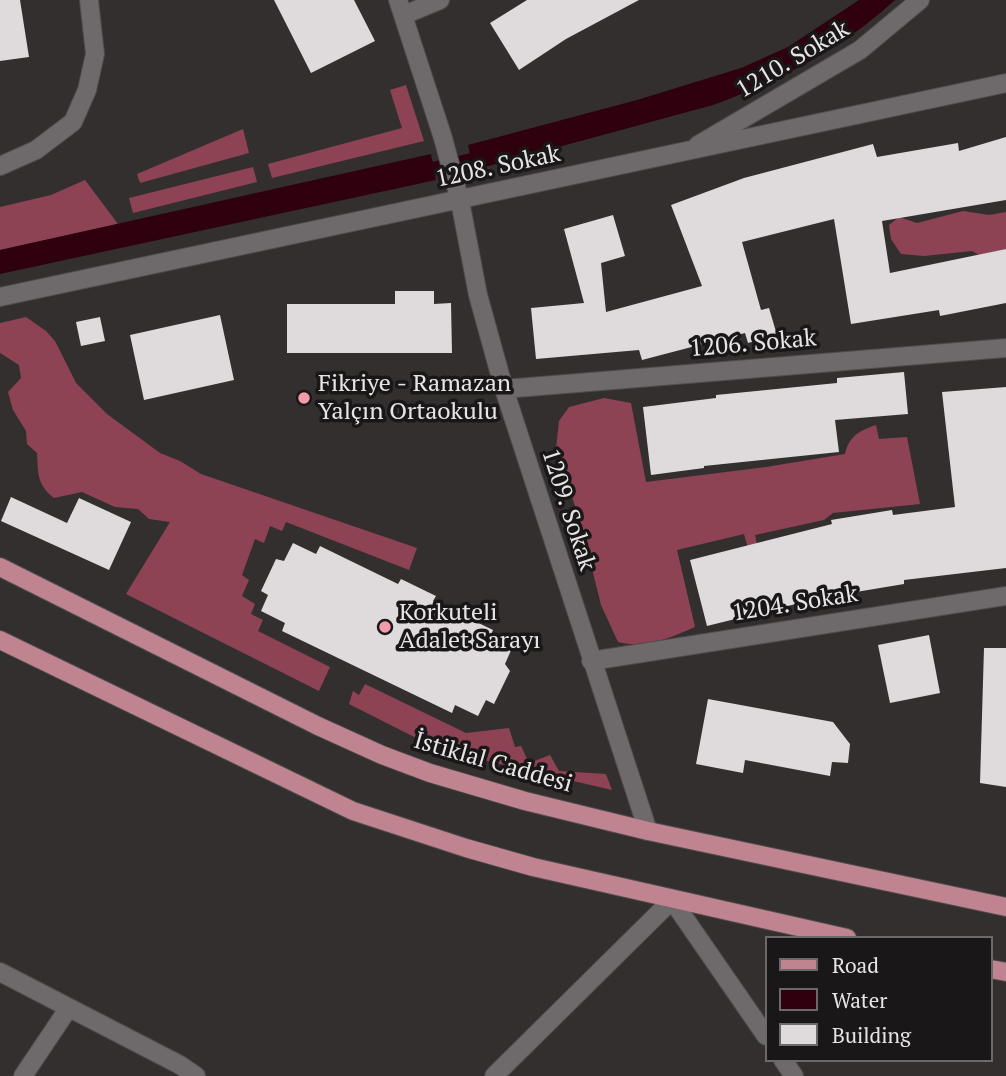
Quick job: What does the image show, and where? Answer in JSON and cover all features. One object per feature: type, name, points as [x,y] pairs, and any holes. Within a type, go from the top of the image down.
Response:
[{"type":"main road","name":"İstiklal Caddesi","points":[[0,567],[318,726],[430,773],[648,831],[1006,907]]},
{"type":"main road","points":[[0,640],[353,811],[533,867],[838,936]]},
{"type":"street","points":[[0,166],[36,150],[73,122],[87,90],[95,54],[89,0]]},
{"type":"street","points":[[401,8],[440,0]]},
{"type":"street","name":"1210. Sokak","points":[[684,153],[860,50],[920,0]]},
{"type":"street","name":"1209. Sokak","points":[[401,8],[443,138],[460,201],[478,295],[504,389],[648,831]]},
{"type":"street","name":"1208. Sokak","points":[[0,297],[1006,83]]},
{"type":"street","name":"1206. Sokak","points":[[504,389],[1006,348]]},
{"type":"street","name":"1204. Sokak","points":[[591,661],[1006,596]]},
{"type":"street","points":[[494,1076],[672,900],[764,1033]]},
{"type":"street","points":[[0,972],[180,1065],[196,1076]]},
{"type":"street","points":[[23,1076],[68,1009]]},
{"type":"shaded area","points":[[406,85],[424,141],[272,178],[268,164],[402,128],[390,90]]},
{"type":"shaded area","points":[[243,129],[249,153],[140,183],[137,174]]},
{"type":"shaded area","points":[[253,167],[257,182],[133,213],[129,198]]},
{"type":"shaded area","points":[[85,180],[118,224],[0,250],[0,207],[51,195]]},
{"type":"shaded area","points":[[963,211],[989,215],[1006,212],[1006,249],[979,255],[972,251],[924,256],[901,254],[891,239],[889,225],[899,217],[917,223]]},
{"type":"shaded area","points":[[26,317],[55,341],[76,383],[107,414],[160,453],[201,474],[417,548],[409,570],[286,522],[282,531],[270,526],[264,543],[255,539],[242,575],[249,580],[242,596],[255,604],[251,614],[263,620],[258,631],[330,667],[319,691],[126,594],[170,522],[149,519],[138,509],[115,507],[82,492],[54,498],[44,488],[38,473],[37,453],[27,444],[26,431],[13,410],[8,392],[21,378],[19,365],[0,353],[0,323]]},
{"type":"shaded area","points":[[604,398],[631,403],[646,482],[845,454],[856,435],[876,425],[879,439],[907,437],[920,504],[833,513],[824,520],[755,535],[766,587],[759,588],[744,534],[677,550],[695,627],[648,643],[618,642],[601,605],[581,524],[556,449],[559,421],[569,407]]},
{"type":"shaded area","points":[[365,684],[466,733],[509,728],[515,747],[521,746],[529,763],[550,755],[559,771],[606,774],[612,790],[440,750],[349,704],[353,691],[359,695]]},
{"type":"water","points":[[859,0],[895,0],[832,48],[762,85],[713,105],[474,170],[468,145],[637,100],[741,68],[788,47]]},
{"type":"water","points":[[431,154],[436,180],[0,274],[0,250]]},
{"type":"building","points":[[0,0],[20,0],[29,57],[0,61]]},
{"type":"building","points":[[274,0],[354,0],[375,41],[311,73]]},
{"type":"building","points":[[527,0],[639,0],[566,39],[519,70],[490,23]]},
{"type":"building","points":[[1006,137],[1006,200],[882,221],[890,273],[1006,249],[1006,303],[940,316],[939,310],[851,324],[834,219],[742,242],[761,310],[769,308],[777,335],[748,343],[745,333],[642,360],[639,350],[536,359],[531,308],[584,303],[564,229],[613,215],[625,256],[601,263],[606,312],[702,286],[671,205],[744,178],[873,144],[877,157],[958,143],[959,151]]},
{"type":"building","points":[[395,291],[434,291],[434,304],[451,303],[452,353],[287,353],[287,304],[395,304]]},
{"type":"building","points":[[220,315],[234,380],[144,400],[130,335]]},
{"type":"building","points":[[100,317],[105,341],[81,346],[76,322]]},
{"type":"building","points":[[904,372],[908,414],[835,420],[839,452],[704,466],[651,475],[643,407],[716,398],[716,395],[837,383],[837,378]]},
{"type":"building","points":[[1006,387],[1006,568],[904,580],[904,584],[844,592],[707,626],[690,560],[832,524],[831,520],[892,510],[893,515],[955,507],[942,392]]},
{"type":"building","points":[[11,497],[67,523],[79,498],[131,522],[109,570],[1,521]]},
{"type":"building","name":"Korkuteli Adalet Sarayı","points":[[293,543],[316,554],[320,546],[398,584],[401,579],[436,596],[433,601],[493,630],[490,637],[512,648],[505,664],[510,671],[494,704],[486,700],[478,716],[455,705],[452,713],[282,631],[285,623],[261,611],[268,595],[261,591],[276,559],[284,561]]},
{"type":"building","points":[[929,635],[940,693],[890,703],[878,645]]},
{"type":"building","points":[[984,648],[1006,648],[1006,787],[980,783]]},
{"type":"building","points":[[708,699],[833,722],[850,744],[848,763],[832,762],[830,776],[745,760],[743,773],[696,764]]},
{"type":"waterway","points":[[423,169],[484,155]]},
{"type":"place","name":"Fikriye - Ramazan Yalçın Ortaokulu","points":[[304,398]]},
{"type":"place","name":"Korkuteli Adalet Sarayı","points":[[385,627]]}]
